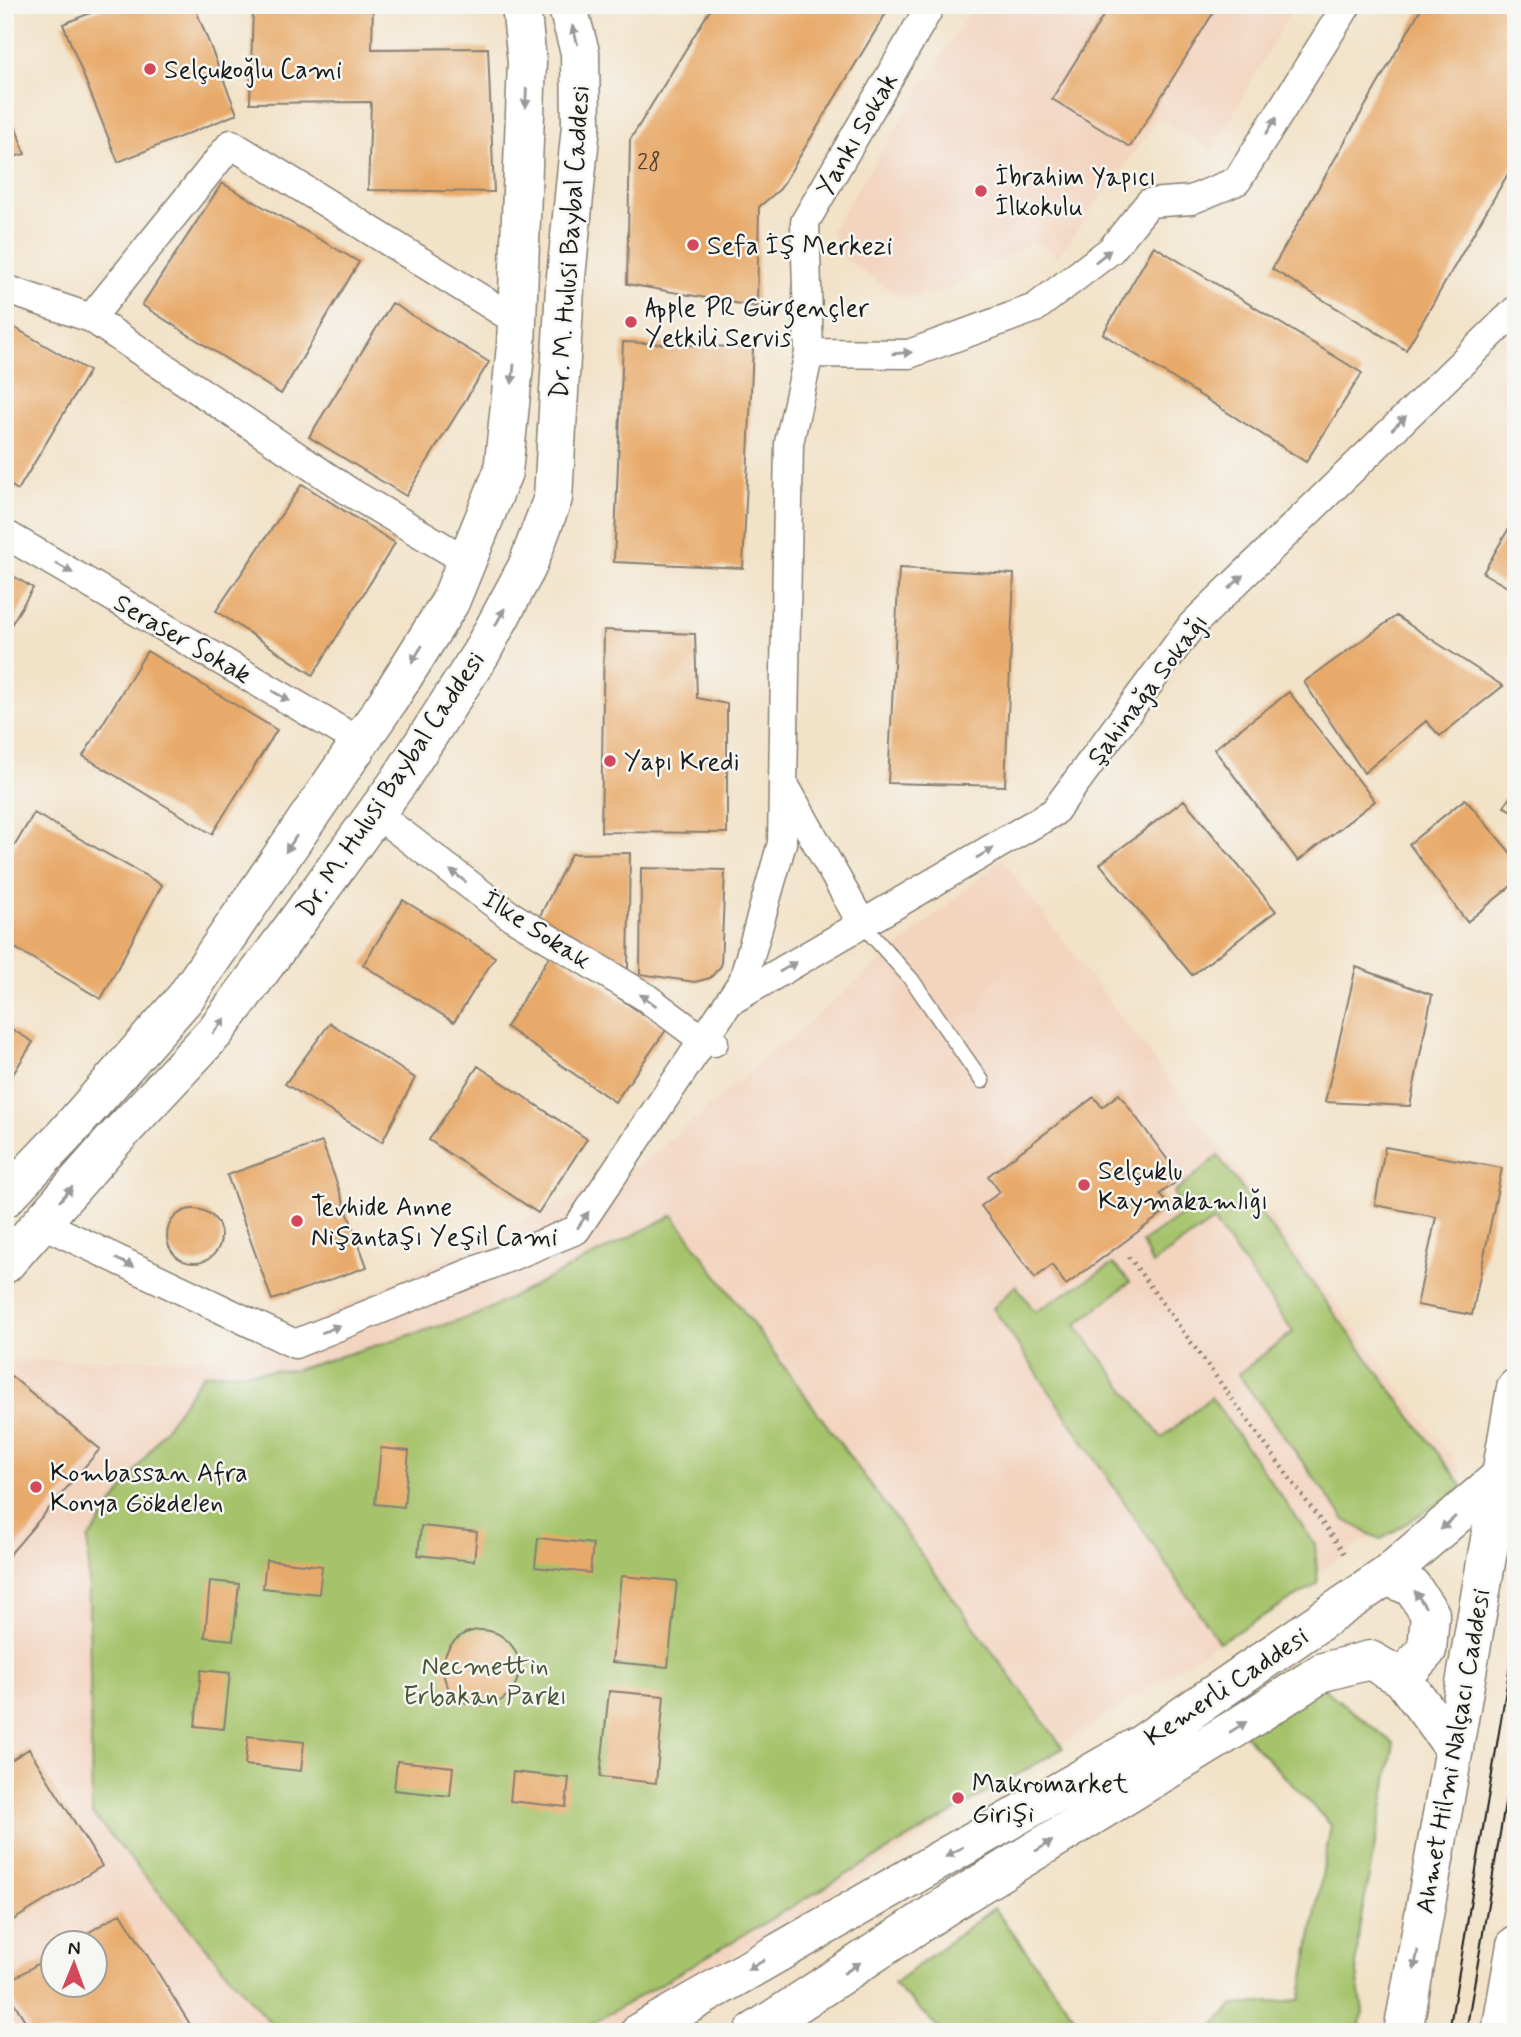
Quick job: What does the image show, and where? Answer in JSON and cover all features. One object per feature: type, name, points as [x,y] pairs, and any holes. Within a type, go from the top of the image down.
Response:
[{"type":"street","name":"Dr. M. Hulusi Baybal Caddesi","points":[[5,1198],[62,1138],[185,998],[360,742],[450,602],[503,472],[517,321],[527,62],[521,5]]},
{"type":"street","name":"Dr. M. Hulusi Baybal Caddesi","points":[[5,1264],[113,1141],[215,1031],[399,781],[481,653],[527,567],[554,498],[565,287],[581,126],[580,52],[567,5]]},
{"type":"street","name":"Yankı Sokak","points":[[41,1223],[295,1344],[576,1230],[709,1041],[743,981],[782,843],[789,443],[809,353],[805,222],[931,5]]},
{"type":"street","points":[[809,353],[909,355],[1035,308],[1111,250],[1149,202],[1191,200],[1237,181],[1347,5]]},
{"type":"street","points":[[91,318],[231,144],[517,321]]},
{"type":"street","points":[[5,289],[91,318],[350,492],[467,561]]},
{"type":"street","name":"Şahinağa Sokağı","points":[[729,1002],[1054,812],[1192,625],[1516,310]]},
{"type":"street","name":"Seraser Sokak","points":[[5,534],[360,742]]},
{"type":"street","points":[[783,783],[862,924]]},
{"type":"street","name":"İlke Sokak","points":[[375,813],[508,914],[644,996],[709,1041]]},
{"type":"street","name":"Ahmet Hilmi Nalçacı Caddesi","points":[[1402,2032],[1516,1388]]},
{"type":"street","name":"Kemerli Caddesi","points":[[640,2032],[1142,1744],[1377,1582],[1499,1478]]},
{"type":"street","points":[[1377,1582],[1412,1587],[1430,1614],[1427,1650],[1402,1678]]},
{"type":"street","name":"Kemerli Caddesi","points":[[754,2032],[961,1896],[1323,1672],[1370,1660],[1402,1678],[1454,1748]]},
{"type":"street","points":[[1501,2032],[1516,1945]]},
{"type":"lane","points":[[862,924],[912,980],[982,1081]]},
{"type":"path","points":[[1129,1257],[1377,1582]]},
{"type":"shaded area","name":"İbrahim Yapıcı İlkokulu","points":[[974,5],[1294,5],[1213,150],[1159,118],[1058,256],[1033,241],[947,290],[904,297],[886,288],[843,257],[831,231]]},
{"type":"shaded area","points":[[1002,859],[1463,1472],[1209,1648],[768,1937],[597,2032],[5,2032],[5,1361],[239,1358],[644,1162]]},
{"type":"green space","points":[[1218,1156],[1463,1487],[1380,1540],[1345,1520],[1238,1374],[1293,1332],[1213,1221],[1152,1264],[1142,1242],[1183,1214],[1174,1193]]},
{"type":"green space","name":"Necmettin Erbakan Parkı","points":[[673,1215],[1063,1748],[578,2032],[278,2032],[92,1814],[88,1540],[203,1374],[295,1370],[479,1314]]},
{"type":"green space","points":[[1113,1264],[1130,1282],[1076,1325],[1162,1438],[1211,1397],[1315,1544],[1318,1584],[1219,1642],[993,1308],[1016,1285],[1035,1312]]},
{"type":"green space","points":[[1313,1680],[1394,1744],[1359,1929],[1356,1967],[1363,2011],[1360,2032],[1209,2032],[1233,2005],[1300,2000],[1331,1825],[1241,1731]]},
{"type":"green space","points":[[994,1908],[1086,2032],[943,2032],[893,1984]]},
{"type":"building","name":"Selçukoğlu Cami","points":[[110,5],[194,5],[237,114],[118,162],[63,24]]},
{"type":"building","points":[[253,5],[373,5],[372,49],[488,48],[494,192],[368,190],[371,102],[250,103]]},
{"type":"building","points":[[713,5],[891,5],[780,189],[759,207],[757,307],[627,284],[630,140]]},
{"type":"building","points":[[1110,5],[1218,5],[1130,147],[1052,99]]},
{"type":"building","points":[[1423,5],[1516,5],[1516,160],[1406,350],[1272,269]]},
{"type":"building","points":[[5,96],[25,154],[5,159]]},
{"type":"building","points":[[222,183],[359,262],[281,394],[142,305]]},
{"type":"building","points":[[1154,246],[1362,373],[1306,462],[1103,334]]},
{"type":"building","points":[[392,303],[489,362],[406,496],[309,437]]},
{"type":"building","points":[[5,322],[89,371],[18,490],[5,482]]},
{"type":"building","points":[[623,342],[753,348],[743,568],[614,562]]},
{"type":"building","points":[[302,484],[395,543],[313,675],[216,611]]},
{"type":"building","points":[[1516,516],[1516,592],[1483,573]]},
{"type":"building","points":[[899,568],[1014,574],[1005,786],[888,783]]},
{"type":"building","points":[[5,571],[33,588],[5,635]]},
{"type":"building","points":[[1396,616],[1503,686],[1440,736],[1426,721],[1364,773],[1304,682]]},
{"type":"building","points":[[604,630],[695,634],[697,698],[727,704],[727,833],[601,832]]},
{"type":"building","points":[[147,651],[277,730],[212,834],[83,756]]},
{"type":"building","points":[[1289,692],[1375,801],[1298,861],[1214,749]]},
{"type":"building","points":[[1516,786],[1516,813],[1504,807]]},
{"type":"building","points":[[1465,799],[1516,859],[1516,882],[1467,922],[1409,844]]},
{"type":"building","points":[[1184,800],[1276,911],[1192,975],[1100,864]]},
{"type":"building","points":[[34,813],[162,885],[101,999],[5,942],[5,862]]},
{"type":"building","points":[[630,853],[628,970],[540,916],[571,854]]},
{"type":"building","points":[[641,868],[725,870],[721,966],[710,978],[695,982],[640,974]]},
{"type":"building","points":[[403,900],[495,957],[454,1022],[363,965]]},
{"type":"building","points":[[552,952],[666,1030],[615,1102],[506,1027]]},
{"type":"building","points":[[1356,967],[1432,995],[1410,1106],[1325,1102]]},
{"type":"building","points":[[330,1023],[415,1078],[382,1142],[285,1084]]},
{"type":"building","points":[[5,1025],[33,1042],[5,1087]]},
{"type":"building","points":[[478,1066],[587,1139],[538,1213],[429,1140]]},
{"type":"building","name":"Selçuklu Kaymakamlığı","points":[[1119,1094],[1181,1178],[1160,1194],[1170,1208],[1066,1285],[1052,1265],[1035,1278],[981,1206],[1000,1192],[988,1176],[1094,1097],[1102,1107]]},
{"type":"building","name":"Tevhide Anne Nişantaşı Yeşil Cami","points":[[322,1142],[367,1267],[272,1300],[227,1175]]},
{"type":"building","points":[[1385,1147],[1502,1168],[1472,1315],[1417,1305],[1436,1217],[1375,1205]]},
{"type":"building","points":[[194,1209],[213,1217],[221,1236],[213,1255],[194,1263],[175,1255],[167,1236],[175,1217]]},
{"type":"building","name":"Kombassan Afra Konya Gökdelen","points":[[11,1376],[100,1449],[5,1560],[5,1383]]},
{"type":"building","points":[[381,1448],[409,1451],[404,1507],[375,1504]]},
{"type":"building","points":[[421,1526],[477,1532],[474,1561],[418,1555]]},
{"type":"building","points":[[538,1538],[593,1544],[590,1573],[535,1567]]},
{"type":"building","points":[[266,1560],[322,1566],[319,1594],[263,1588]]},
{"type":"building","points":[[621,1576],[677,1581],[668,1667],[612,1662]]},
{"type":"building","points":[[210,1581],[239,1584],[233,1640],[205,1637]]},
{"type":"building","points":[[481,1630],[496,1633],[508,1641],[516,1653],[519,1668],[516,1683],[508,1695],[496,1703],[481,1706],[466,1703],[454,1695],[446,1683],[443,1668],[446,1653],[454,1641],[466,1633]]},
{"type":"building","points":[[201,1670],[230,1673],[224,1729],[195,1726]]},
{"type":"building","points":[[609,1691],[664,1696],[656,1783],[600,1777]]},
{"type":"building","points":[[248,1736],[304,1742],[301,1771],[245,1765]]},
{"type":"building","points":[[29,1749],[102,1866],[5,1925],[5,1764]]},
{"type":"building","points":[[397,1761],[453,1767],[450,1796],[394,1790]]},
{"type":"building","points":[[513,1772],[569,1778],[566,1807],[510,1801]]},
{"type":"building","points":[[121,1913],[193,2029],[190,2032],[32,2032],[5,1984],[38,1964],[38,1998],[108,1998],[108,1928],[96,1928]]},
{"type":"tram line","points":[[1449,2032],[1516,1630]]},
{"type":"tram line","points":[[1466,2032],[1516,1740]]},
{"type":"place","name":"Selçukoğlu Cami","points":[[150,69]]},
{"type":"place","name":"İbrahim Yapıcı İlkokulu","points":[[981,191]]},
{"type":"place","name":"Sefa İş Merkezi","points":[[693,245]]},
{"type":"place","name":"Apple PR Gürgençler Yetkili Servis","points":[[631,322]]},
{"type":"place","name":"Yapı Kredi","points":[[610,761]]},
{"type":"place","name":"Selçuklu Kaymakamlığı","points":[[1084,1185]]},
{"type":"place","name":"Tevhide Anne Nişantaşı Yeşil Cami","points":[[297,1221]]},
{"type":"place","name":"Kombassan Afra Konya Gökdelen","points":[[36,1487]]},
{"type":"place","name":"Makromarket Girişi","points":[[958,1798]]}]
